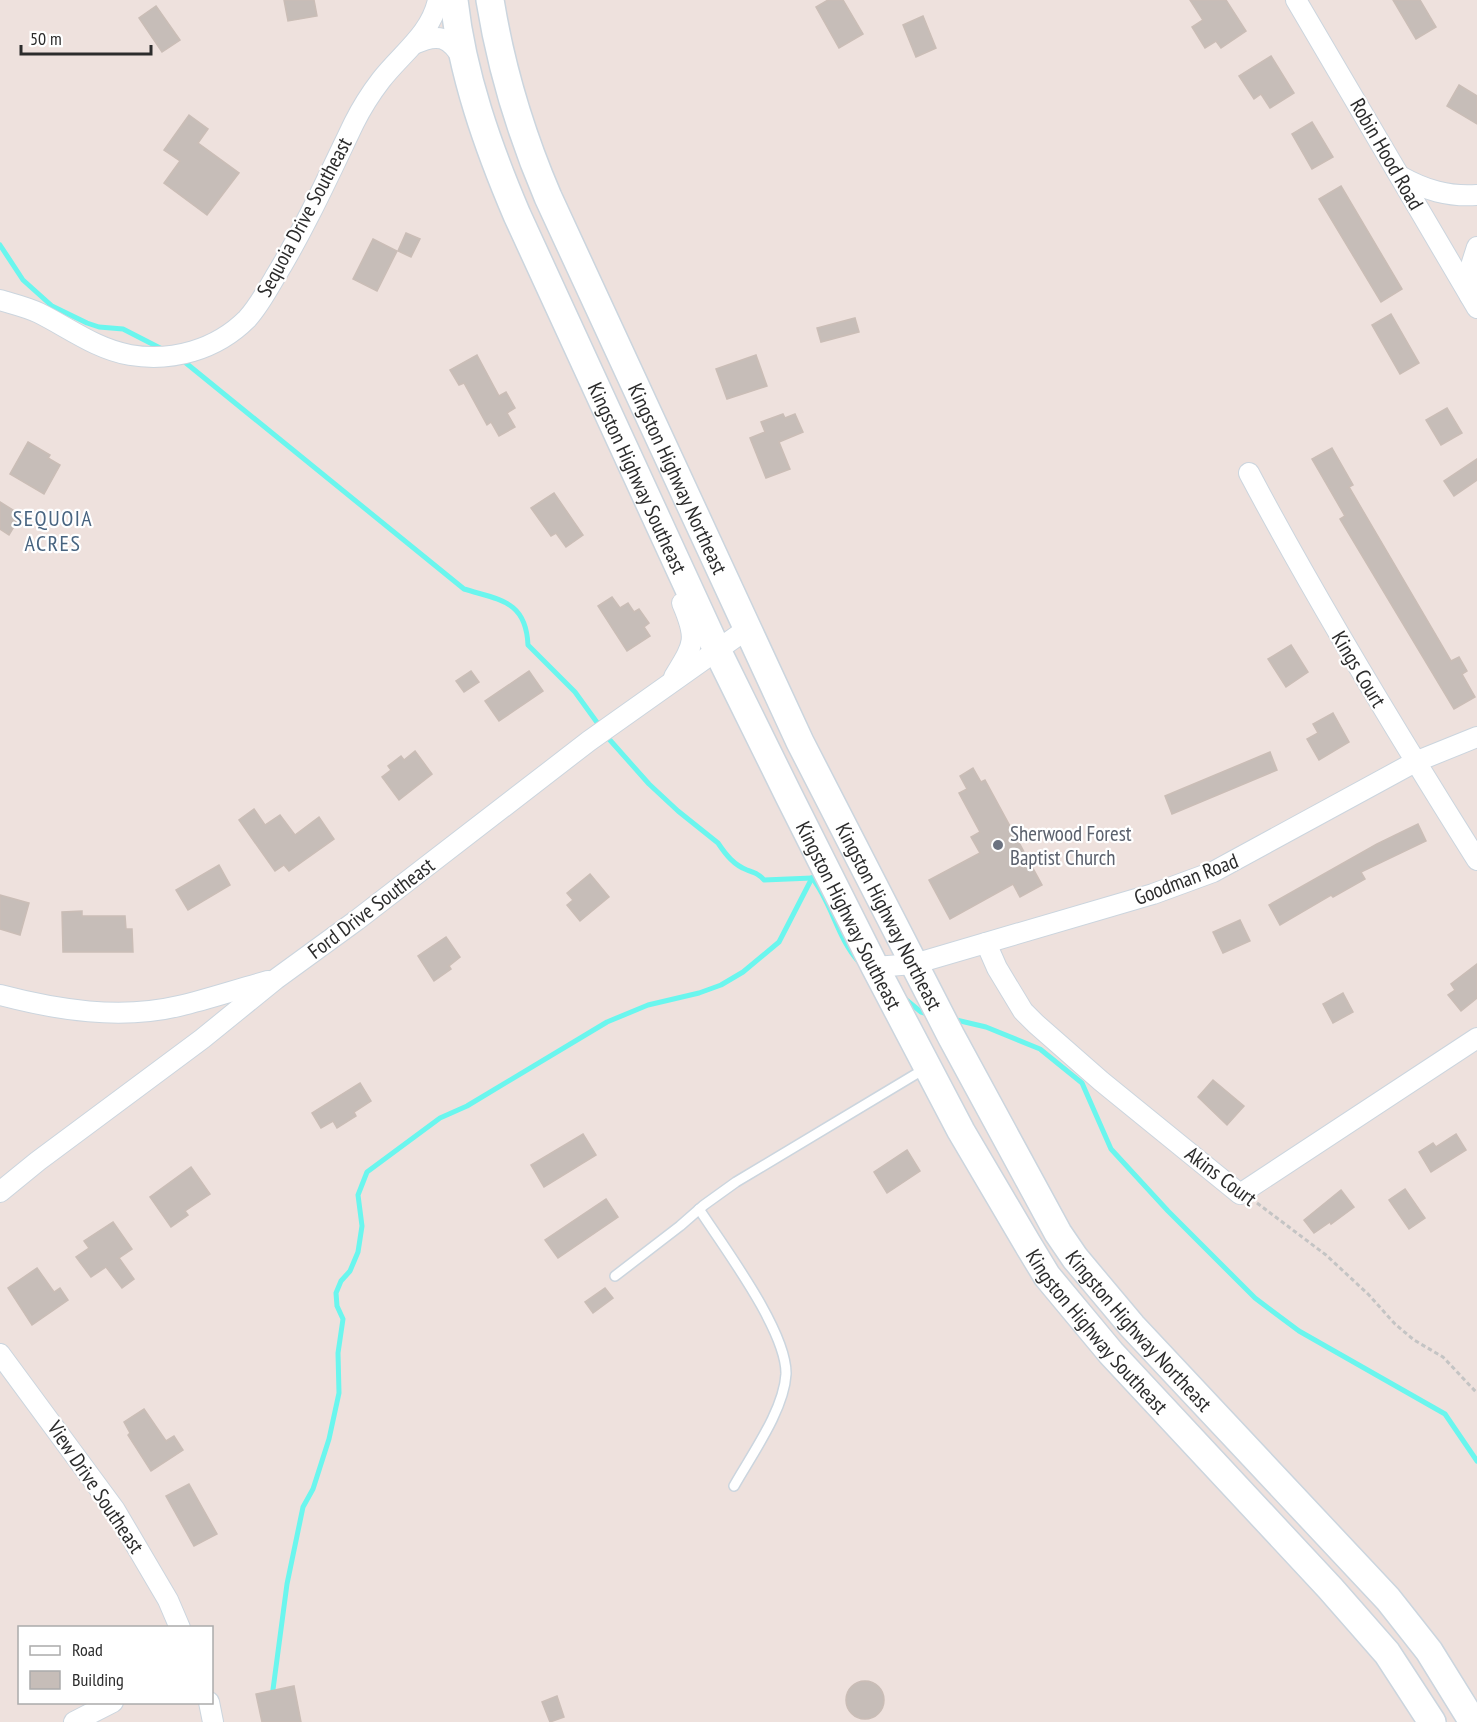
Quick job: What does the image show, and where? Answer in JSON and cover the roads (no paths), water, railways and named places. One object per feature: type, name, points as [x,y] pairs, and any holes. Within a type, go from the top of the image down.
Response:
[{"type":"main road","name":"Kingston Highway Southeast","points":[[454,0],[467,65],[498,171],[516,215],[717,650],[875,966],[961,1131],[1047,1276],[1111,1353],[1330,1588],[1387,1653],[1432,1722]]},
{"type":"main road","name":"Kingston Highway Northeast","points":[[490,0],[499,49],[516,112],[535,167],[800,742],[1038,1199],[1075,1258],[1132,1326],[1388,1599],[1429,1651],[1473,1722]]},
{"type":"street","name":"Sequoia Drive Southeast","points":[[0,300],[37,312],[104,348],[130,355],[165,357],[187,354],[206,347],[247,318],[265,295],[288,257],[356,119],[381,80],[414,44],[435,14],[438,0]]},
{"type":"street","name":"Robin Hood Road","points":[[1296,0],[1473,302]]},
{"type":"street","points":[[414,44],[436,37],[448,41],[455,46],[467,65]]},
{"type":"street","points":[[1400,176],[1422,188],[1440,193],[1460,196],[1477,195]]},
{"type":"street","points":[[1473,302],[1469,272],[1477,247]]},
{"type":"street","points":[[630,459],[659,552],[691,624],[693,640],[691,649],[669,686]]},
{"type":"street","name":"Kings Court","points":[[1249,472],[1299,568],[1477,861]]},
{"type":"street","name":"Ford Drive Southeast","points":[[0,1192],[589,741],[747,629]]},
{"type":"street","name":"Goodman Road","points":[[875,966],[914,964],[1154,894],[1213,872],[1415,762],[1477,737]]},
{"type":"street","name":"Akins Court","points":[[986,943],[1023,1011],[1036,1024],[1101,1081],[1240,1194],[1477,1038]]},
{"type":"street","points":[[0,995],[41,1006],[131,1012],[177,1007],[276,979]]},
{"type":"street","name":"View Drive Southeast","points":[[0,1354],[116,1510],[168,1600],[179,1626]]},
{"type":"street","points":[[74,1722],[109,1704]]},
{"type":"street","points":[[209,1704],[213,1722]]},
{"type":"lane","points":[[615,1276],[736,1182],[928,1067]]},
{"type":"lane","points":[[699,1209],[771,1323],[783,1353],[786,1374],[782,1393],[772,1419],[734,1486]]},
{"type":"waterway","points":[[0,245],[23,280],[52,306],[99,327],[123,329],[162,349]]},
{"type":"waterway","points":[[181,359],[464,589],[499,600],[516,610],[526,630],[528,645],[575,692],[609,739],[649,784],[718,843],[734,862],[764,880],[812,878]]},
{"type":"waterway","points":[[812,878],[825,898],[851,953],[859,962]]},
{"type":"waterway","points":[[272,1697],[287,1584],[303,1507],[313,1489],[329,1439],[339,1393],[338,1353],[343,1319],[337,1306],[336,1293],[341,1281],[350,1271],[358,1252],[362,1226],[358,1195],[367,1172],[440,1118],[467,1106],[607,1022],[648,1005],[699,993],[721,985],[743,972],[779,942],[812,878]]},
{"type":"waterway","points":[[904,998],[921,1012],[928,1014]]},
{"type":"waterway","points":[[952,1019],[986,1027],[1040,1049],[1082,1083],[1111,1149],[1168,1211],[1255,1298],[1299,1331],[1445,1414],[1477,1461]]},
{"type":"place","name":"Sherwood Forest Baptist Church","points":[[998,845]]},
{"type":"district","name":"SEQUOIA ACRES","points":[[53,530]]}]
